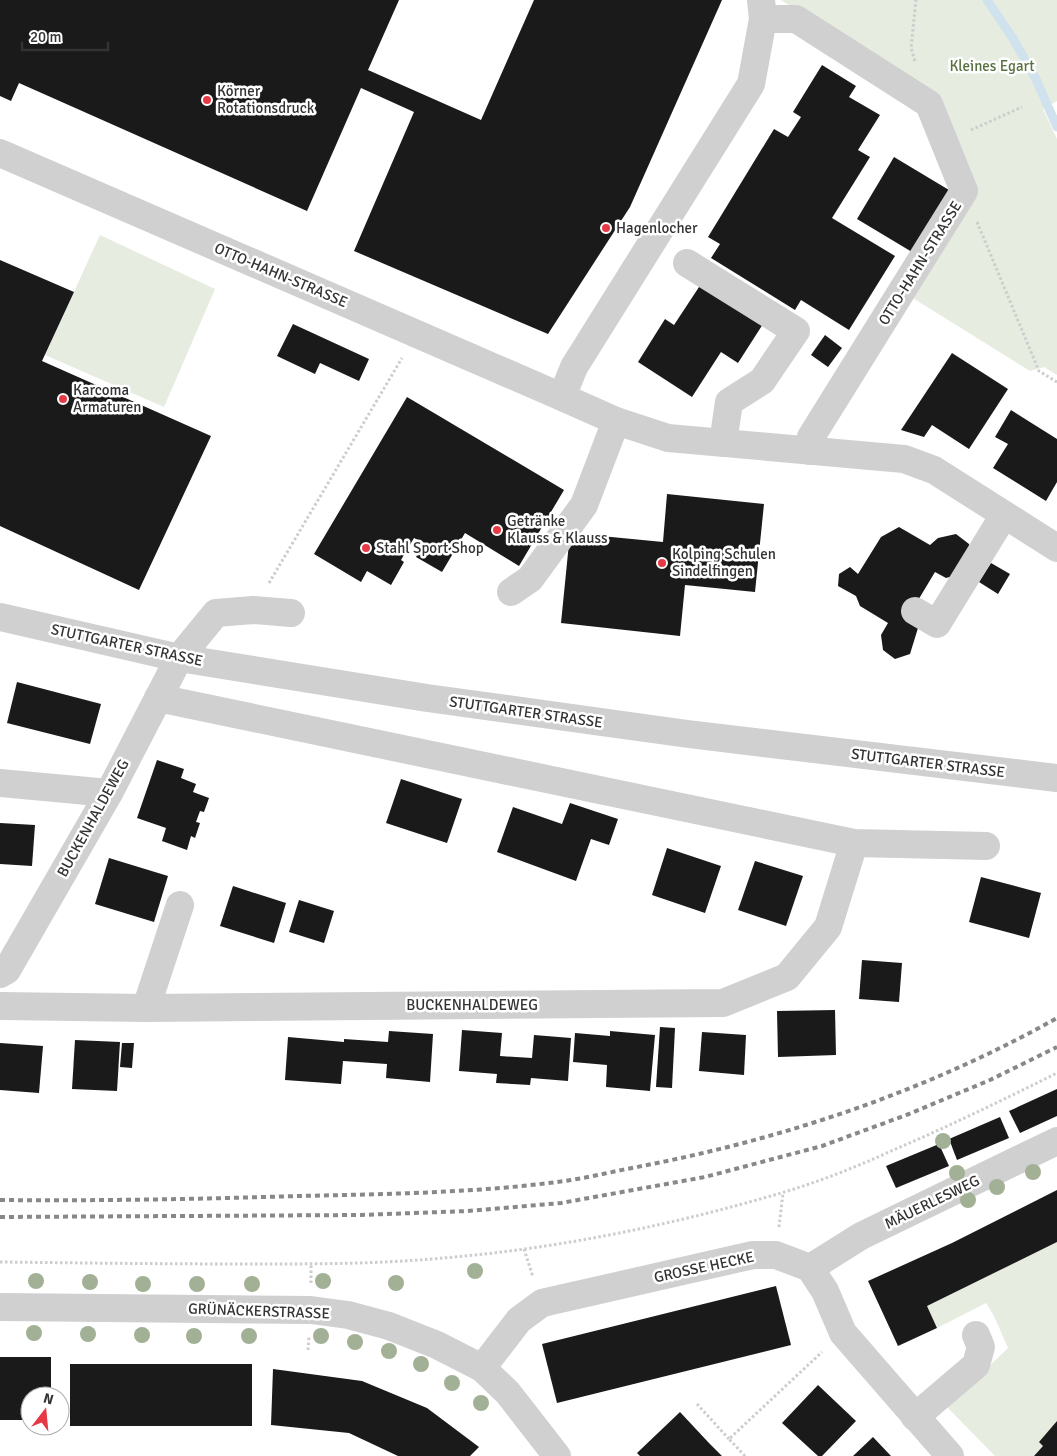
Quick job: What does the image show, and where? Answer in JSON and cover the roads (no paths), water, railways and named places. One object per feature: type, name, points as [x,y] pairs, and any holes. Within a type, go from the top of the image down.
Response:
[{"type":"street","name":"OTTO-HAHN-STRASSE","points":[[762,9],[796,19],[929,104],[964,192],[811,437],[810,450]]},
{"type":"street","points":[[562,397],[574,367],[751,84],[762,9]]},
{"type":"street","name":"OTTO-HAHN-STRASSE","points":[[0,153],[616,421],[668,438],[904,459],[934,470],[1057,548]]},
{"type":"street","points":[[687,263],[796,331],[762,381],[729,402],[723,443]]},
{"type":"street","points":[[511,592],[530,579],[584,504],[616,421]]},
{"type":"street","points":[[915,610],[937,624],[1004,515]]},
{"type":"street","name":"BUCKENHALDEWEG","points":[[0,974],[7,970],[109,793],[178,658],[216,613],[253,610],[291,613]]},
{"type":"street","name":"STUTTGARTER STRASSE","points":[[0,617],[178,658],[427,698],[688,734],[1057,778]]},
{"type":"street","points":[[158,698],[854,843],[986,846]]},
{"type":"street","points":[[0,783],[109,793]]},
{"type":"street","name":"BUCKENHALDEWEG","points":[[0,1006],[146,1008],[723,1003],[787,977],[793,970],[828,927],[854,843]]},
{"type":"street","points":[[146,1008],[180,905]]},
{"type":"street","name":"MÄUERLESWEG","points":[[810,1268],[861,1236],[1057,1141]]},
{"type":"street","name":"GROSSE HECKE","points":[[482,1368],[519,1320],[542,1303],[753,1255],[776,1255],[810,1268]]},
{"type":"street","points":[[810,1268],[825,1292],[842,1333],[950,1456]]},
{"type":"street","name":"GRÜNÄCKERSTRASSE","points":[[0,1307],[310,1310],[348,1315],[389,1326],[437,1345],[482,1368],[508,1393],[558,1456]]},
{"type":"street","points":[[915,1418],[976,1365],[981,1347],[976,1335]]},
{"type":"waterway","points":[[987,0],[1012,37],[1035,77],[1057,127]]},
{"type":"railway","points":[[0,1200],[150,1200],[397,1194],[493,1189],[577,1179],[692,1156],[800,1127],[906,1090],[1008,1044],[1057,1018]]},
{"type":"railway","points":[[0,1217],[361,1215],[468,1211],[561,1203],[705,1177],[822,1146],[909,1114],[990,1080],[1057,1047]]},
{"type":"place","name":"Körner Rotationsdruck","points":[[207,100]]},
{"type":"place","name":"Hagenlocher","points":[[606,228]]},
{"type":"place","name":"Karcoma Armaturen","points":[[63,399]]},
{"type":"place","name":"Getränke Klauss & Klauss","points":[[497,530]]},
{"type":"place","name":"Stahl Sport Shop","points":[[366,548]]},
{"type":"place","name":"Kolping Schulen Sindelfingen","points":[[662,563]]},
{"type":"park label","name":"Kleines Egart","points":[[992,66]]}]
